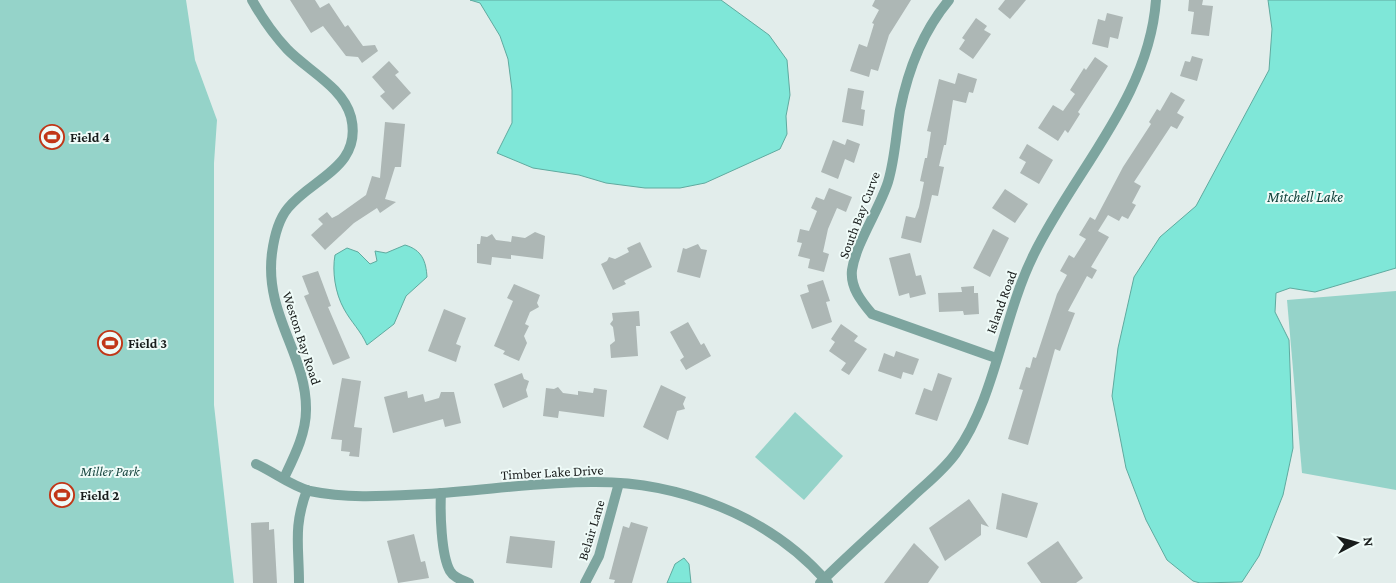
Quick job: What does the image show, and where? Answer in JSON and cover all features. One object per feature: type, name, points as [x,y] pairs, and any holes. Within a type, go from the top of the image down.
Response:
[{"type":"street","name":"Weston Bay Road","points":[[252,0],[271,31],[288,50],[332,88],[344,102],[351,117],[352,134],[347,151],[339,166],[296,198],[287,209],[277,230],[272,254],[270,276],[273,297],[305,390],[306,411],[304,431],[284,478]]},
{"type":"street","name":"South Bay Curve","points":[[949,0],[928,30],[909,74],[888,180],[852,271],[854,285],[861,302],[872,314],[996,358]]},
{"type":"street","name":"Island Road","points":[[824,582],[940,473],[956,454],[969,433],[979,411],[1018,292],[1032,257],[1139,74],[1154,28],[1156,0]]},
{"type":"street","name":"Timber Lake Drive","points":[[256,464],[307,490],[349,496],[441,493],[567,483],[619,483],[659,488],[700,498],[736,514],[768,532],[799,555],[824,582]]},
{"type":"street","name":"Belair Lane","points":[[585,583],[599,556],[619,483]]},
{"type":"street","points":[[299,583],[297,537],[299,513],[307,490]]},
{"type":"street","points":[[441,493],[446,560],[450,572],[459,580],[469,583]]},
{"type":"green space","name":"Miller Park","points":[[0,0],[186,0],[195,60],[217,120],[214,163],[214,405],[234,583],[0,583]]},
{"type":"green space","points":[[1396,291],[1396,490],[1302,473],[1287,300]]},
{"type":"green space","points":[[795,412],[843,456],[804,500],[755,457]]},
{"type":"water","points":[[470,0],[721,0],[769,35],[787,60],[790,95],[786,116],[787,134],[780,149],[705,183],[680,188],[645,188],[606,183],[579,175],[533,168],[497,153],[512,123],[512,90],[508,59],[500,36],[480,3]]},
{"type":"water","name":"Mitchell Lake","points":[[1268,0],[1396,0],[1396,268],[1315,292],[1290,288],[1276,293],[1275,312],[1289,340],[1293,448],[1283,495],[1259,556],[1242,582],[1200,583],[1193,581],[1167,560],[1146,520],[1126,468],[1112,396],[1118,348],[1134,277],[1160,237],[1196,206],[1269,70],[1272,29]]},
{"type":"water","points":[[405,245],[411,247],[422,257],[426,266],[427,277],[406,296],[394,324],[367,345],[338,296],[334,275],[335,255],[347,248],[358,252],[370,264],[377,261],[375,251],[386,253]]},
{"type":"water","points":[[684,558],[689,564],[691,583],[667,583],[675,564]]},
{"type":"building","points":[[290,0],[315,0],[320,8],[329,3],[345,27],[348,25],[363,46],[375,45],[378,51],[362,63],[358,57],[346,56],[323,26],[311,33]]},
{"type":"building","points":[[875,0],[911,0],[889,35],[878,71],[871,69],[869,77],[850,71],[859,44],[867,47],[874,24],[872,23],[879,10],[872,6]]},
{"type":"building","points":[[1005,0],[1026,0],[1010,19],[998,9]]},
{"type":"building","points":[[1189,0],[1203,0],[1202,5],[1213,6],[1209,36],[1191,34],[1194,12],[1188,11]]},
{"type":"building","points":[[1107,13],[1123,17],[1118,39],[1110,37],[1108,48],[1092,44],[1098,19],[1105,21]]},
{"type":"building","points":[[976,18],[987,26],[984,30],[991,34],[973,59],[959,49],[965,40],[962,38]]},
{"type":"building","points":[[1192,56],[1203,59],[1197,81],[1180,76],[1185,61],[1190,62]]},
{"type":"building","points":[[1095,57],[1108,66],[1078,112],[1080,114],[1068,133],[1065,130],[1058,141],[1038,128],[1053,105],[1063,111],[1075,94],[1070,90],[1084,68],[1086,70]]},
{"type":"building","points":[[389,61],[399,72],[395,75],[411,93],[393,110],[380,96],[385,92],[372,77]]},
{"type":"building","points":[[958,73],[977,79],[973,93],[969,92],[966,103],[953,100],[946,145],[944,145],[939,166],[944,167],[938,196],[932,195],[921,243],[901,238],[906,216],[915,218],[919,207],[924,182],[920,181],[925,158],[927,158],[931,132],[927,131],[939,79],[955,84]]},
{"type":"building","points":[[848,88],[864,91],[861,109],[865,110],[863,126],[842,122]]},
{"type":"building","points":[[1171,92],[1185,100],[1177,113],[1184,117],[1177,129],[1171,126],[1134,182],[1141,186],[1132,203],[1136,205],[1128,219],[1122,216],[1119,221],[1108,215],[1098,231],[1109,237],[1091,267],[1097,270],[1092,279],[1087,276],[1068,311],[1075,313],[1060,351],[1055,349],[1028,445],[1008,439],[1023,390],[1019,389],[1026,367],[1030,368],[1033,357],[1036,358],[1057,294],[1067,275],[1060,271],[1069,255],[1074,258],[1086,239],[1079,235],[1090,217],[1095,220],[1123,167],[1151,124],[1149,122],[1157,109],[1160,111]]},
{"type":"building","points":[[385,122],[405,124],[401,167],[395,167],[385,199],[396,202],[380,213],[377,208],[354,223],[325,250],[311,235],[323,224],[318,219],[327,212],[332,218],[338,215],[366,195],[372,176],[380,178]]},
{"type":"building","points":[[847,139],[860,144],[854,163],[845,159],[838,179],[821,172],[833,140],[845,145]]},
{"type":"building","points":[[1027,144],[1053,160],[1039,184],[1020,173],[1026,162],[1019,158]]},
{"type":"building","points":[[829,188],[852,197],[846,212],[837,208],[828,229],[823,252],[829,254],[824,272],[808,268],[810,259],[798,256],[802,243],[797,242],[800,229],[809,231],[817,211],[811,208],[816,197],[824,200]]},
{"type":"building","points":[[1005,189],[1028,204],[1015,223],[992,208]]},
{"type":"building","points":[[993,229],[1009,238],[990,277],[973,268]]},
{"type":"building","points":[[535,232],[545,236],[543,259],[511,255],[511,259],[492,257],[491,265],[477,263],[477,244],[480,244],[481,236],[487,237],[492,234],[496,240],[511,242],[512,236],[525,238]]},
{"type":"building","points":[[640,242],[652,267],[624,281],[626,284],[613,290],[601,264],[607,261],[609,257],[615,259],[629,252],[627,248]]},
{"type":"building","points":[[698,244],[701,249],[707,250],[700,278],[677,272],[683,248],[686,249]]},
{"type":"building","points":[[910,253],[916,276],[921,275],[926,294],[910,298],[909,293],[899,296],[889,258]]},
{"type":"building","points":[[318,271],[331,306],[328,307],[350,358],[333,365],[304,296],[309,294],[302,276]]},
{"type":"building","points":[[823,280],[830,301],[826,302],[832,322],[812,329],[800,295],[809,292],[807,285]]},
{"type":"building","points":[[514,284],[540,295],[537,303],[539,307],[530,312],[525,324],[529,326],[524,336],[527,343],[519,361],[503,354],[505,351],[494,346],[513,301],[507,298]]},
{"type":"building","points":[[974,286],[974,293],[978,293],[979,314],[964,315],[963,311],[939,312],[938,293],[962,292],[961,287]]},
{"type":"building","points":[[444,309],[466,318],[456,344],[461,346],[456,362],[428,351]]},
{"type":"building","points":[[639,311],[640,326],[636,326],[638,356],[611,358],[610,345],[615,341],[613,327],[610,324],[613,320],[612,313]]},
{"type":"building","points":[[688,322],[701,345],[704,343],[711,356],[686,370],[680,360],[684,357],[670,332]]},
{"type":"building","points":[[841,324],[858,336],[854,341],[867,349],[849,375],[841,370],[846,363],[829,351],[835,342],[831,339]]},
{"type":"building","points":[[896,351],[919,359],[913,375],[903,372],[901,379],[878,371],[884,353],[894,357]]},
{"type":"building","points":[[522,373],[524,379],[529,381],[526,390],[528,397],[503,408],[494,384]]},
{"type":"building","points":[[938,373],[952,378],[937,421],[915,414],[924,388],[932,391]]},
{"type":"building","points":[[342,378],[361,381],[354,427],[362,428],[359,457],[349,456],[350,452],[341,451],[342,440],[331,439]]},
{"type":"building","points":[[661,385],[686,397],[683,404],[685,409],[677,411],[668,440],[643,427]]},
{"type":"building","points":[[558,387],[563,393],[578,395],[578,391],[593,393],[594,388],[607,390],[604,417],[559,411],[558,418],[543,416],[546,388],[554,389]]},
{"type":"building","points":[[407,391],[408,398],[423,394],[425,402],[439,398],[441,392],[454,392],[461,423],[445,427],[443,419],[393,433],[384,397]]},
{"type":"building","points":[[1002,493],[1038,503],[1027,538],[996,529]]},
{"type":"building","points":[[969,499],[989,527],[981,524],[981,535],[945,561],[929,528]]},
{"type":"building","points":[[269,522],[269,530],[274,529],[277,583],[253,583],[251,523]]},
{"type":"building","points":[[631,522],[648,527],[632,583],[614,583],[615,580],[609,579],[623,526],[629,528]]},
{"type":"building","points":[[414,534],[421,562],[425,561],[429,578],[398,583],[387,541]]},
{"type":"building","points":[[510,536],[555,541],[552,568],[506,563]]},
{"type":"building","points":[[1058,541],[1083,578],[1076,583],[1041,583],[1027,563]]},
{"type":"building","points":[[914,543],[939,567],[928,583],[884,583]]},
{"type":"place","name":"Field 4","points":[[52,137]]},
{"type":"place","name":"Field 3","points":[[110,343]]},
{"type":"place","name":"Field 2","points":[[62,495]]}]
